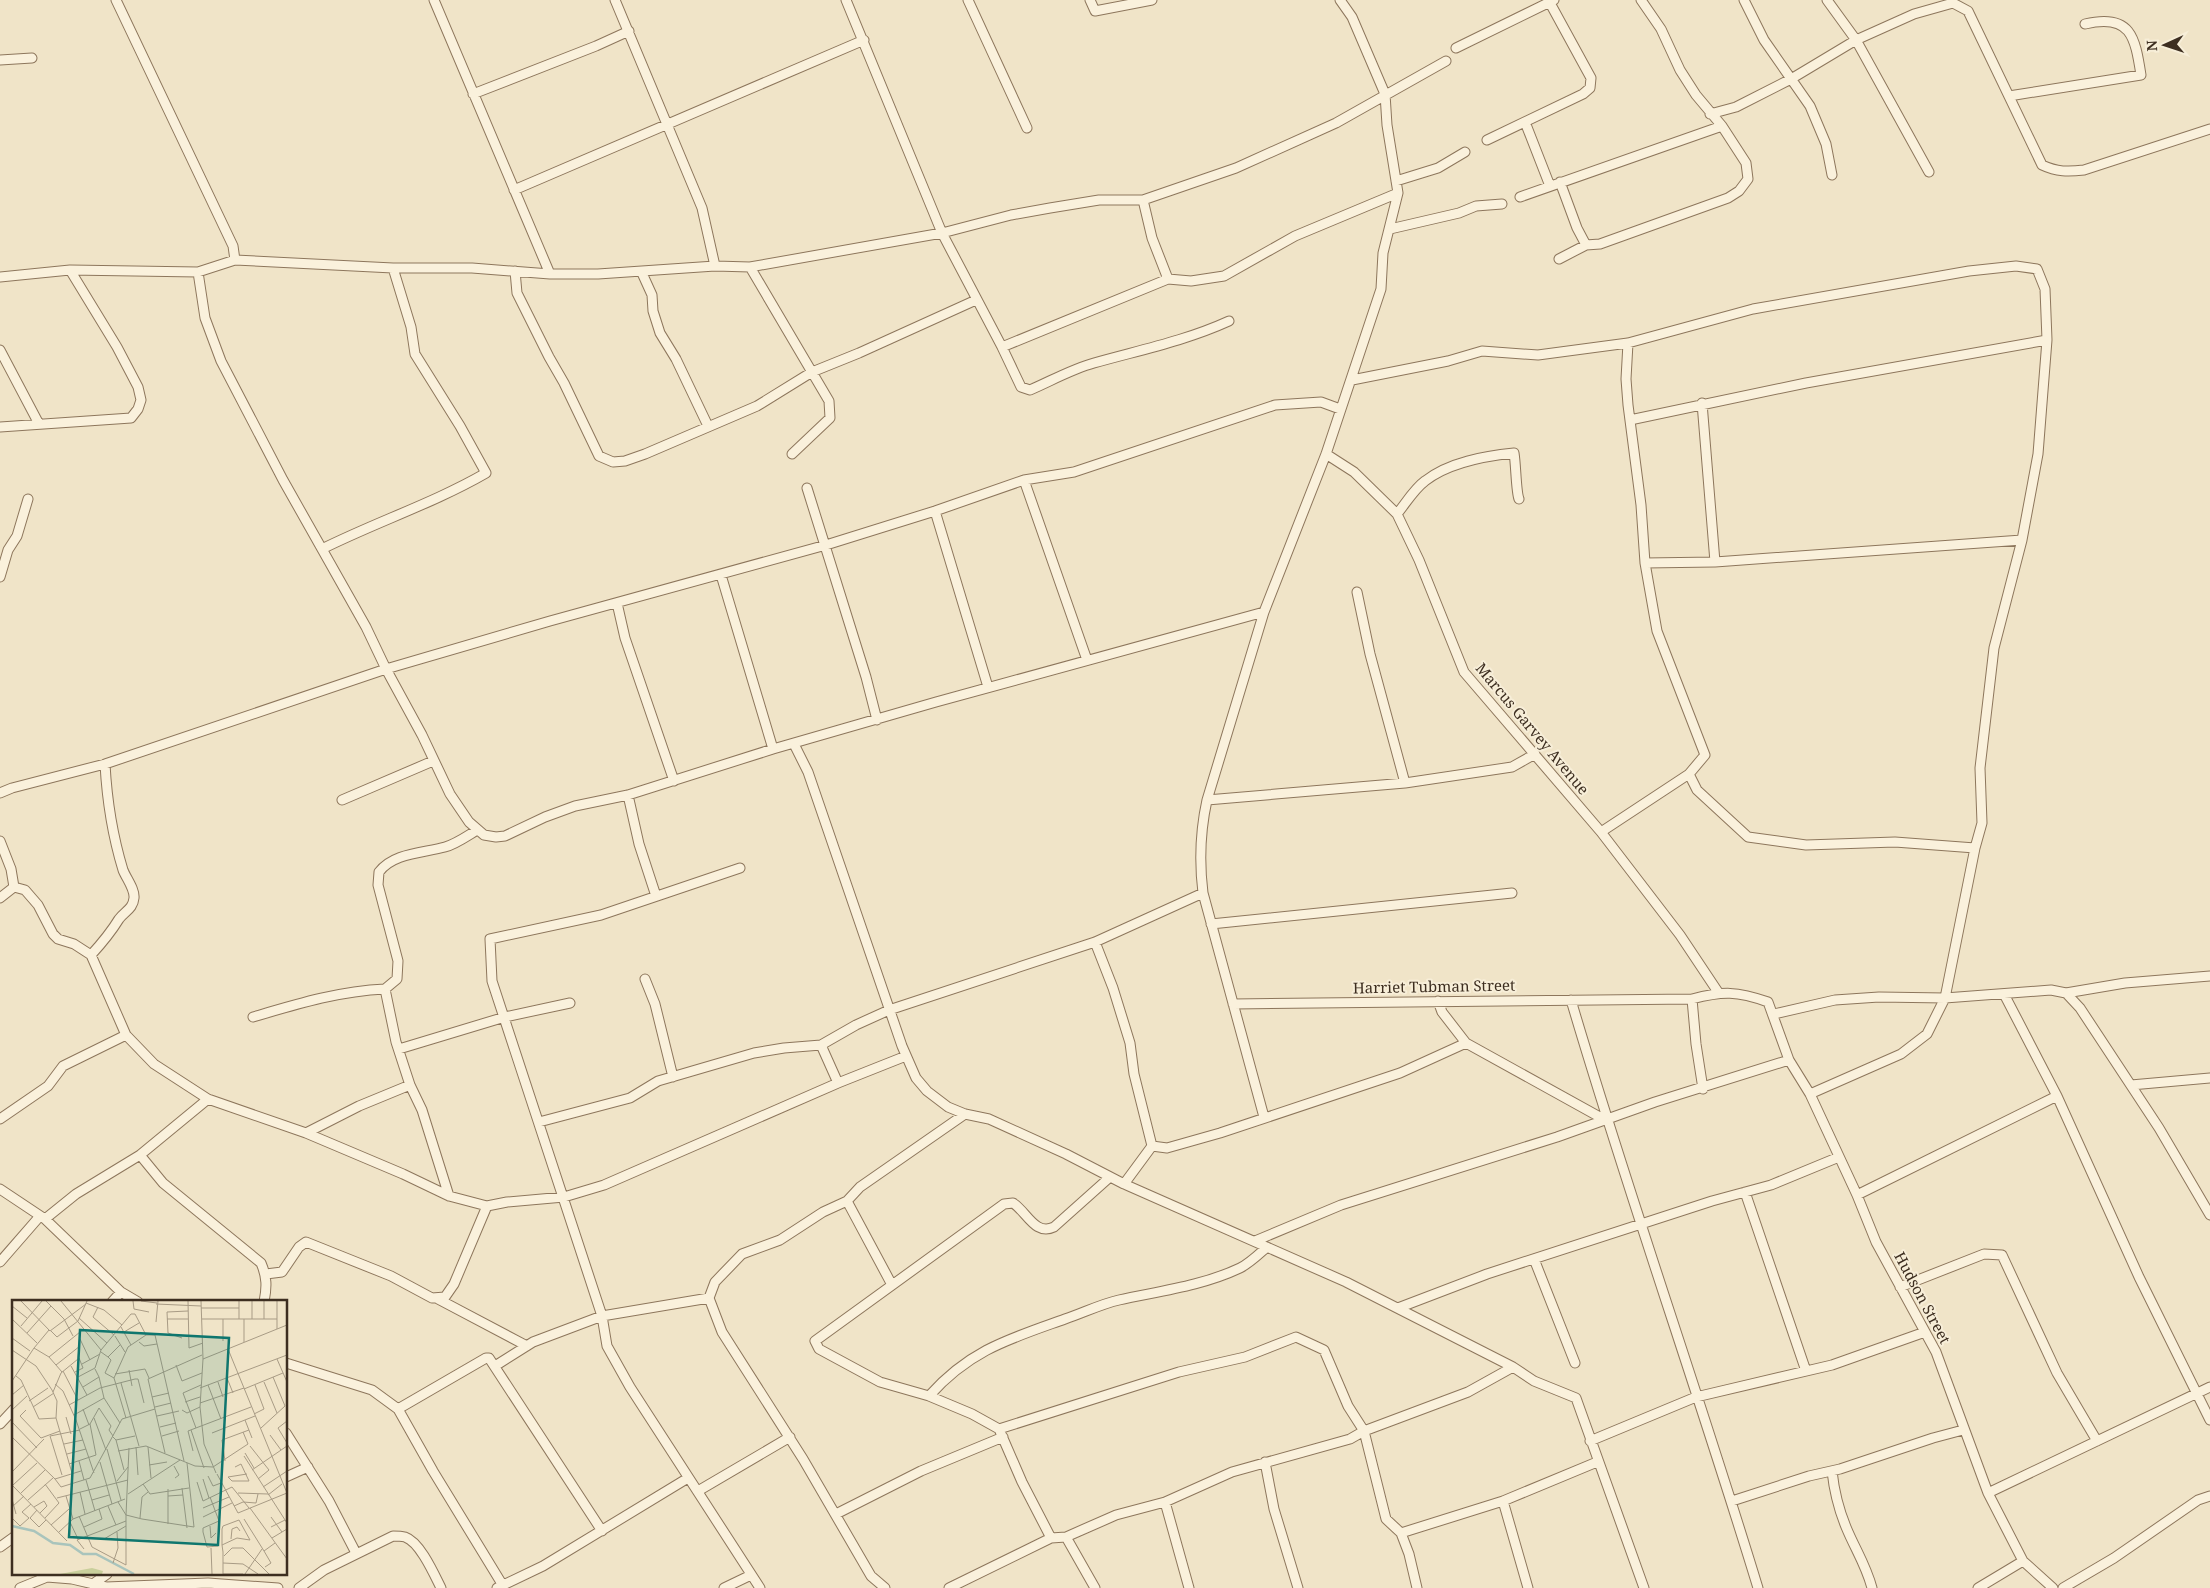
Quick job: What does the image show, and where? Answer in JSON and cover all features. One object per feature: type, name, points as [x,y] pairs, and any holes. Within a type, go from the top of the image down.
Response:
[{"type":"street","points":[[118,0],[234,246],[235,260]]},
{"type":"street","points":[[434,0],[550,274]]},
{"type":"street","points":[[615,0],[669,124],[702,208],[715,266]]},
{"type":"street","points":[[846,0],[942,233],[1021,387],[1030,390],[1092,363],[1160,347],[1203,333],[1229,321]]},
{"type":"street","points":[[968,0],[1027,128]]},
{"type":"street","points":[[1090,0],[1095,11],[1152,0]]},
{"type":"street","points":[[1264,1117],[1203,893],[1200,865],[1201,827],[1207,800],[1264,612],[1326,454],[1381,289],[1383,253],[1398,193],[1387,125],[1385,94],[1352,17],[1340,0]]},
{"type":"street","points":[[1559,259],[1586,245],[1600,244],[1728,198],[1739,191],[1748,179],[1746,163],[1722,126],[1710,114],[1680,70],[1661,29],[1641,0]]},
{"type":"street","points":[[1744,0],[1764,40],[1810,106],[1826,144],[1832,175]]},
{"type":"street","points":[[1827,0],[1856,40],[1929,172]]},
{"type":"street","points":[[1456,48],[1552,1],[1591,78],[1590,88],[1584,94],[1487,140]]},
{"type":"street","points":[[1710,114],[1736,107],[1791,79],[1856,40],[1914,14],[1953,3],[1968,11],[2042,165],[2054,171],[2084,170],[2210,129]]},
{"type":"street","points":[[2009,96],[2141,75],[2137,51],[2130,33],[2119,23],[2102,20],[2085,24]]},
{"type":"street","points":[[473,94],[596,46],[629,30]]},
{"type":"street","points":[[514,190],[864,40]]},
{"type":"street","points":[[0,60],[32,58]]},
{"type":"street","points":[[0,277],[70,270],[198,272],[235,260],[393,268],[472,268],[550,274],[642,272],[715,266],[750,267],[942,233],[1011,215],[1060,206],[1099,200],[1143,200],[1236,168],[1336,123],[1385,94],[1417,80],[1446,62]]},
{"type":"street","points":[[1525,122],[1550,186]]},
{"type":"street","points":[[1520,198],[1560,182],[1722,126]]},
{"type":"street","points":[[1396,181],[1438,168],[1465,152]]},
{"type":"street","points":[[1560,182],[1577,228],[1586,245]]},
{"type":"street","points":[[1002,347],[1168,279],[1191,281],[1224,276],[1295,236],[1398,193]]},
{"type":"street","points":[[1143,200],[1152,238],[1168,279]]},
{"type":"street","points":[[1390,229],[1459,213],[1476,206],[1502,204]]},
{"type":"street","points":[[1352,380],[1448,361],[1482,351],[1538,355],[1628,343],[1753,308],[1969,271],[2016,266],[2037,269],[2044,289],[2047,340],[2038,454],[2022,540],[1994,648],[1980,768],[1982,823],[1975,848],[1945,998],[1927,1034],[1901,1054],[1810,1094]]},
{"type":"street","points":[[750,267],[829,401],[830,418],[792,454]]},
{"type":"street","points":[[322,549],[486,474],[460,426],[416,354],[412,327],[393,268]]},
{"type":"street","points":[[0,426],[131,418],[141,400],[138,387],[117,347],[70,270]]},
{"type":"street","points":[[515,271],[517,293],[599,456],[613,462],[625,461],[757,406],[812,372],[976,300]]},
{"type":"street","points":[[198,272],[205,318],[221,361],[283,480],[366,627],[450,794],[476,830],[484,835],[505,836],[545,817],[575,806],[628,795],[988,687],[1264,612]]},
{"type":"street","points":[[642,272],[652,295],[653,310],[660,333],[676,359],[708,426]]},
{"type":"street","points":[[1630,420],[1702,403],[1883,368],[2047,340]]},
{"type":"street","points":[[1601,832],[1689,774],[1705,755],[1658,631],[1645,563],[1641,505],[1626,379],[1628,343]]},
{"type":"street","points":[[0,350],[39,424]]},
{"type":"street","points":[[0,793],[12,788],[105,764],[386,670],[826,545],[935,511],[1024,480],[1074,472],[1275,405],[1321,402],[1340,409]]},
{"type":"street","points":[[1702,403],[1715,562]]},
{"type":"street","name":"Marcus Garvey Avenue","points":[[1326,454],[1354,472],[1397,514],[1419,560],[1446,632],[1464,672],[1601,832],[1680,935],[1718,992]]},
{"type":"street","points":[[1397,514],[1425,481],[1451,467],[1487,456],[1514,454],[1518,475],[1517,496],[1519,499]]},
{"type":"street","points":[[1024,480],[1087,660]]},
{"type":"street","points":[[807,488],[866,676],[877,720]]},
{"type":"street","points":[[0,577],[8,550],[17,536],[28,499]]},
{"type":"street","points":[[935,511],[988,687]]},
{"type":"street","points":[[1645,563],[1715,562],[2022,540]]},
{"type":"street","points":[[721,575],[773,750]]},
{"type":"street","points":[[1357,592],[1370,654],[1405,783]]},
{"type":"street","points":[[617,603],[625,638],[674,780]]},
{"type":"street","points":[[794,744],[808,772],[906,1056],[916,1078],[927,1091],[948,1107],[997,1123],[1066,1154],[1124,1184],[1346,1282],[1512,1367],[1534,1381],[1576,1398],[1597,1462],[1621,1521],[1644,1588]]},
{"type":"street","points":[[1207,800],[1405,783],[1512,767],[1534,754]]},
{"type":"street","points":[[342,800],[433,761]]},
{"type":"street","points":[[92,955],[112,932],[120,917],[130,910],[134,898],[134,892],[125,875],[114,841],[107,800],[105,764]]},
{"type":"street","points":[[1689,774],[1696,790],[1748,837],[1806,845],[1895,842],[1975,848]]},
{"type":"street","points":[[628,795],[640,844],[656,896]]},
{"type":"street","points":[[253,1017],[321,997],[358,991],[385,990],[397,979],[398,968],[378,885],[379,872],[389,862],[418,852],[447,847],[476,830]]},
{"type":"street","points":[[0,841],[12,868],[14,887]]},
{"type":"street","points":[[740,868],[601,915],[490,939],[492,981],[602,1316],[607,1346],[630,1387],[760,1588]]},
{"type":"street","points":[[14,887],[25,890],[38,905],[53,934],[58,939],[74,944],[92,955],[126,1035],[154,1064],[208,1099],[306,1133],[403,1174],[449,1196],[487,1206],[507,1202],[564,1197],[612,1181],[838,1083],[906,1056]]},
{"type":"street","points":[[0,898],[14,887]]},
{"type":"street","points":[[1211,924],[1512,892]]},
{"type":"street","points":[[539,1122],[630,1098],[658,1081],[754,1053],[784,1048],[821,1046],[856,1025],[889,1010],[1095,942],[1203,893]]},
{"type":"street","points":[[1095,942],[1113,988],[1130,1043],[1134,1074],[1152,1146]]},
{"type":"street","points":[[1774,1014],[1835,1000],[1879,997],[1945,998],[2051,990],[2066,993],[2125,983],[2210,976]]},
{"type":"street","points":[[645,979],[655,1004],[673,1077]]},
{"type":"street","points":[[385,990],[410,1085],[422,1110],[449,1196]]},
{"type":"street","name":"Harriet Tubman Street","points":[[1233,1004],[1692,999],[1718,992],[1746,994],[1768,1002],[1774,1014]]},
{"type":"street","points":[[2066,993],[2080,1008],[2131,1085],[2210,1215]]},
{"type":"street","points":[[2004,994],[2057,1096],[2143,1286],[2210,1420]]},
{"type":"street","points":[[1692,999],[1696,1044],[1703,1088]]},
{"type":"street","points":[[1571,1000],[1607,1121],[1642,1223],[1696,1397],[1732,1501],[1758,1588]]},
{"type":"street","points":[[1438,1001],[1442,1012],[1466,1043],[1607,1121]]},
{"type":"street","points":[[399,1049],[505,1017],[570,1003]]},
{"type":"street","name":"Hudson Street","points":[[1774,1014],[1789,1060],[1810,1094],[1857,1195],[1876,1242],[1936,1352],[1963,1430],[1988,1493],[2023,1561],[2053,1588]]},
{"type":"street","points":[[0,1119],[48,1086],[63,1066],[126,1035]]},
{"type":"street","points":[[1152,1146],[1167,1148],[1220,1133],[1400,1074],[1466,1043]]},
{"type":"street","points":[[821,1046],[838,1083]]},
{"type":"street","points":[[1255,1241],[1341,1205],[1607,1121],[1655,1102],[1789,1060]]},
{"type":"street","points":[[2131,1085],[2210,1078]]},
{"type":"street","points":[[306,1133],[359,1106],[410,1085]]},
{"type":"street","points":[[1857,1195],[2057,1096]]},
{"type":"street","points":[[0,1262],[42,1217],[140,1155],[208,1099]]},
{"type":"street","points":[[885,1588],[872,1576],[790,1437],[722,1332],[709,1298],[715,1282],[742,1254],[780,1240],[823,1212],[847,1201],[860,1187],[965,1114]]},
{"type":"street","points":[[1124,1184],[1152,1146]]},
{"type":"street","points":[[140,1155],[163,1183],[254,1255],[261,1263],[266,1274],[267,1287],[264,1300]]},
{"type":"street","points":[[1398,1308],[1487,1274],[1642,1223],[1771,1185],[1839,1157]]},
{"type":"street","points":[[1052,1538],[1022,1482],[1001,1433],[972,1414],[929,1396],[880,1382],[819,1349],[816,1340],[1004,1204],[1013,1203],[1021,1208],[1038,1228],[1047,1230],[1054,1227],[1110,1177]]},
{"type":"street","points":[[0,1189],[42,1217],[121,1292],[135,1300]]},
{"type":"street","points":[[1745,1192],[1806,1371]]},
{"type":"street","points":[[847,1201],[892,1285]]},
{"type":"street","points":[[438,1299],[445,1297],[454,1284],[487,1206]]},
{"type":"street","points":[[266,1274],[282,1272],[299,1247],[306,1242],[391,1276],[527,1346]]},
{"type":"street","points":[[929,1396],[946,1376],[967,1360],[993,1346],[1117,1300],[1154,1294],[1207,1280],[1241,1267],[1267,1247]]},
{"type":"street","points":[[1900,1288],[1984,1254],[2002,1255],[2057,1373],[2097,1441]]},
{"type":"street","points":[[1534,1259],[1575,1363]]},
{"type":"street","points":[[114,1300],[121,1292]]},
{"type":"street","points":[[495,1366],[527,1346],[602,1316],[709,1298]]},
{"type":"street","points":[[1590,1442],[1696,1397],[1832,1365],[1925,1332]]},
{"type":"street","points":[[836,1514],[1001,1433],[1179,1372],[1245,1357],[1296,1336],[1324,1350],[1348,1406],[1364,1431],[1386,1519],[1401,1532],[1418,1588]]},
{"type":"street","points":[[398,1409],[486,1358],[490,1359],[602,1531]]},
{"type":"street","points":[[288,1364],[372,1390],[398,1409],[500,1586],[543,1566],[688,1478]]},
{"type":"street","points":[[949,1588],[1052,1538],[1066,1537],[1116,1515],[1166,1502],[1232,1472],[1350,1439],[1364,1431],[1468,1392],[1512,1367]]},
{"type":"street","points":[[1988,1493],[2210,1387]]},
{"type":"street","points":[[0,1424],[12,1414]]},
{"type":"street","points":[[1732,1501],[1963,1430]]},
{"type":"street","points":[[288,1436],[329,1501],[356,1553]]},
{"type":"street","points":[[698,1491],[790,1437]]},
{"type":"street","points":[[1265,1462],[1274,1509],[1298,1588]]},
{"type":"street","points":[[1401,1532],[1503,1501],[1597,1462]]},
{"type":"street","points":[[288,1476],[308,1467]]},
{"type":"street","points":[[1832,1471],[1834,1489],[1846,1527],[1866,1567],[1872,1588]]},
{"type":"street","points":[[2063,1588],[2114,1558],[2198,1500],[2210,1496]]},
{"type":"street","points":[[1503,1501],[1528,1588]]},
{"type":"street","points":[[1166,1502],[1189,1588]]},
{"type":"street","points":[[299,1588],[324,1570],[393,1536],[404,1536],[413,1542],[429,1564],[441,1588]]},
{"type":"street","points":[[1066,1537],[1095,1588]]},
{"type":"street","points":[[0,1547],[12,1538]]},
{"type":"street","points":[[1978,1588],[2023,1561]]},
{"type":"street","points":[[724,1588],[751,1575]]},
{"type":"street","points":[[93,1584],[104,1576]]},
{"type":"street","points":[[20,1588],[47,1577],[120,1587],[169,1587],[208,1584],[278,1588]]}]
